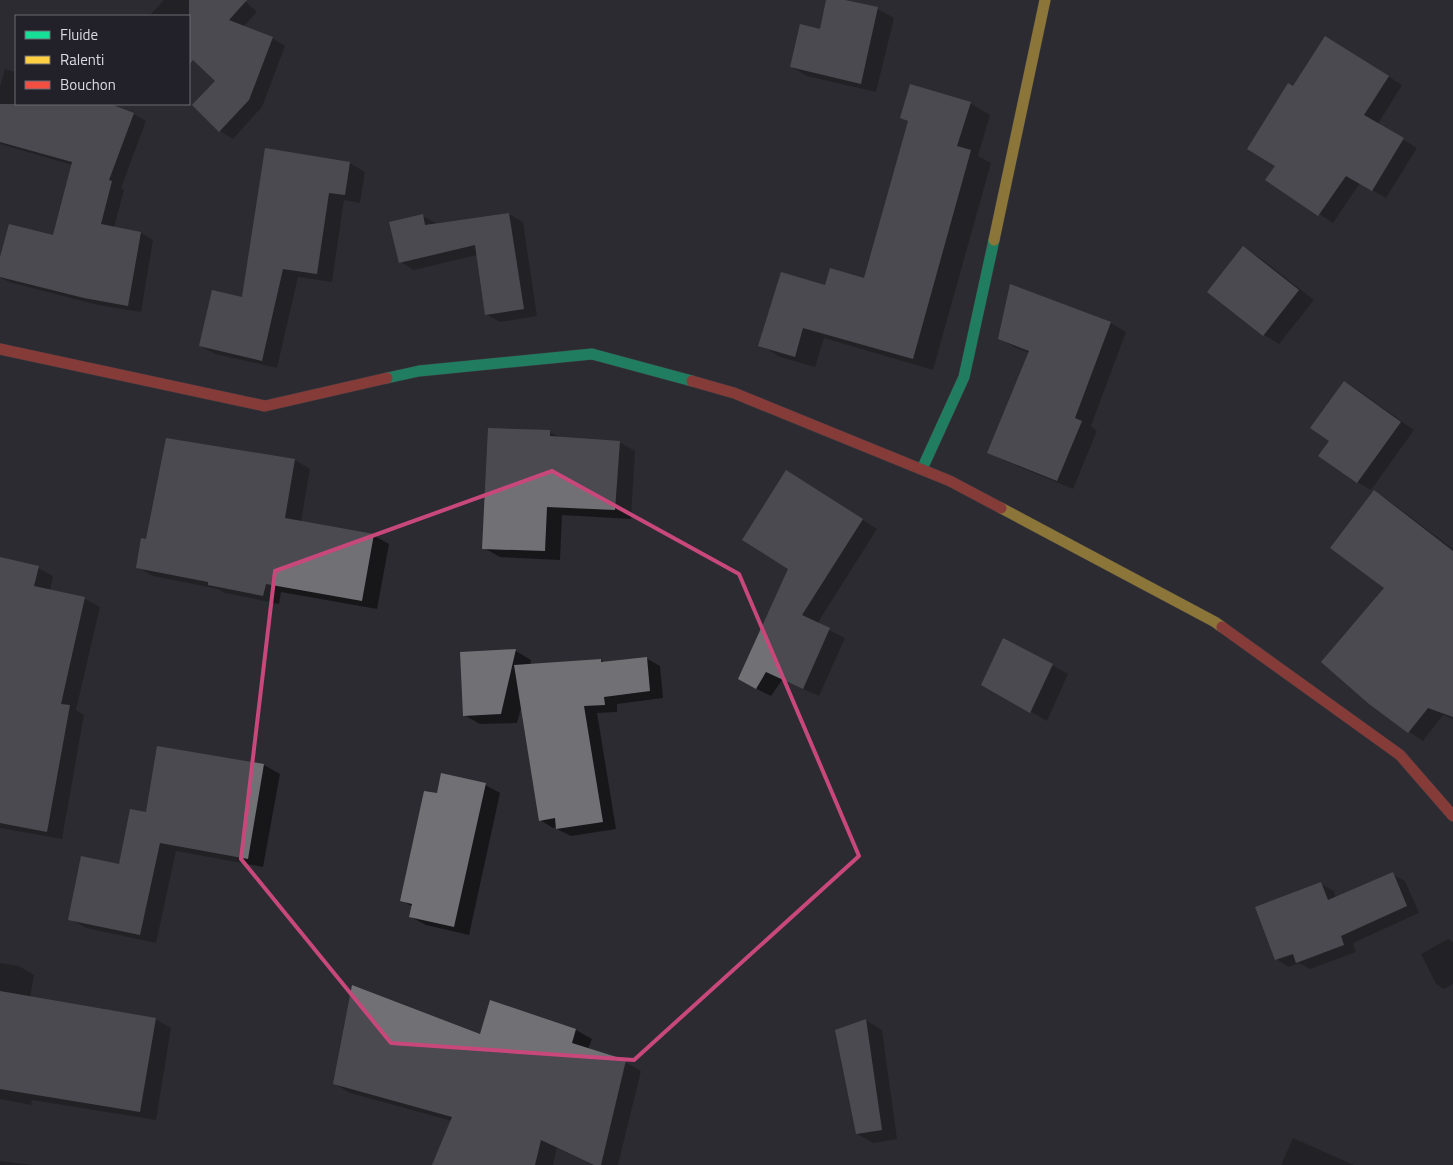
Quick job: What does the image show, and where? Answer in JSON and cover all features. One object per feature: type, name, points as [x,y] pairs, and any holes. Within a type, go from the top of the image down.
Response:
[{"type":"street","points":[[922,469],[964,377],[1045,0]]},
{"type":"street","points":[[0,350],[265,406],[419,371],[592,354],[734,393],[950,481],[1215,622],[1400,755],[1453,816]]},
{"type":"highlighted area","points":[[552,471],[739,574],[859,856],[634,1060],[391,1043],[241,859],[275,571]]},
{"type":"building","points":[[189,0],[247,0],[229,20],[273,37],[249,100],[219,132],[192,105],[215,81],[193,60],[190,64]]},
{"type":"building","points":[[826,0],[845,0],[878,7],[861,84],[790,67],[800,24],[820,29]]},
{"type":"building","points":[[1325,36],[1389,76],[1364,115],[1404,138],[1372,191],[1346,176],[1318,216],[1265,180],[1275,166],[1247,149],[1288,83],[1293,86]]},
{"type":"building","points":[[910,84],[971,102],[957,146],[971,150],[913,359],[803,328],[795,357],[758,346],[781,272],[825,285],[830,268],[864,278],[908,121],[900,118]]},
{"type":"building","points":[[0,104],[113,105],[134,113],[109,180],[112,181],[101,224],[141,232],[128,306],[84,298],[0,277],[0,257],[9,224],[53,235],[72,162],[0,142]]},
{"type":"building","points":[[265,148],[350,162],[345,195],[329,193],[317,274],[283,269],[262,361],[199,346],[212,290],[242,297]]},
{"type":"building","points":[[509,213],[524,309],[485,315],[475,245],[399,263],[389,222],[423,214],[425,225]]},
{"type":"building","points":[[1243,246],[1299,290],[1263,336],[1207,292]]},
{"type":"building","points":[[1010,284],[1111,322],[1075,418],[1082,421],[1057,481],[987,453],[1029,351],[998,339]]},
{"type":"building","points":[[1344,381],[1401,422],[1357,483],[1318,456],[1329,441],[1310,428]]},
{"type":"building","points":[[488,428],[550,430],[550,436],[620,441],[615,510],[547,507],[545,551],[482,549]]},
{"type":"building","points":[[166,438],[295,459],[285,518],[374,534],[362,601],[266,584],[263,596],[208,585],[208,582],[136,568],[141,538],[146,539]]},
{"type":"building","points":[[786,470],[863,519],[802,615],[830,628],[803,689],[766,672],[756,689],[738,679],[788,569],[742,540]]},
{"type":"building","points":[[1374,490],[1453,551],[1453,717],[1428,708],[1408,733],[1369,704],[1321,662],[1384,588],[1330,548]]},
{"type":"building","points":[[0,557],[39,566],[34,586],[85,597],[61,704],[70,705],[47,832],[0,823]]},
{"type":"building","points":[[1003,638],[1053,664],[1030,713],[981,685]]},
{"type":"building","points":[[516,649],[501,714],[463,716],[460,652]]},
{"type":"building","points":[[647,657],[650,691],[604,697],[605,705],[584,706],[603,822],[556,829],[555,818],[539,821],[514,665],[601,659],[601,662]]},
{"type":"building","points":[[157,746],[264,764],[248,859],[160,843],[140,935],[68,920],[81,856],[119,864],[130,809],[146,812]]},
{"type":"building","points":[[441,773],[486,783],[454,927],[409,917],[412,904],[400,901],[424,791],[437,793]]},
{"type":"building","points":[[1393,872],[1407,906],[1341,936],[1344,945],[1296,963],[1293,954],[1275,960],[1255,907],[1321,882],[1328,900]]},
{"type":"building","points":[[352,985],[480,1034],[490,1000],[576,1029],[572,1043],[626,1060],[601,1165],[594,1165],[541,1140],[535,1165],[432,1165],[452,1117],[333,1084]]},
{"type":"building","points":[[0,991],[156,1018],[140,1112],[0,1089]]},
{"type":"building","points":[[866,1019],[882,1130],[856,1134],[835,1030]]},
{"type":"traffic: fast","points":[[922,469],[964,377],[994,240]]},
{"type":"traffic: fast","points":[[387,378],[419,371],[592,354],[692,381]]},
{"type":"traffic: slow","points":[[994,240],[1045,0]]},
{"type":"traffic: slow","points":[[1001,508],[1222,627]]},
{"type":"traffic: jam","points":[[0,349],[265,406],[387,378]]},
{"type":"traffic: jam","points":[[692,381],[734,393],[950,481],[1001,508]]},
{"type":"traffic: jam","points":[[1222,627],[1400,755],[1453,816]]}]
